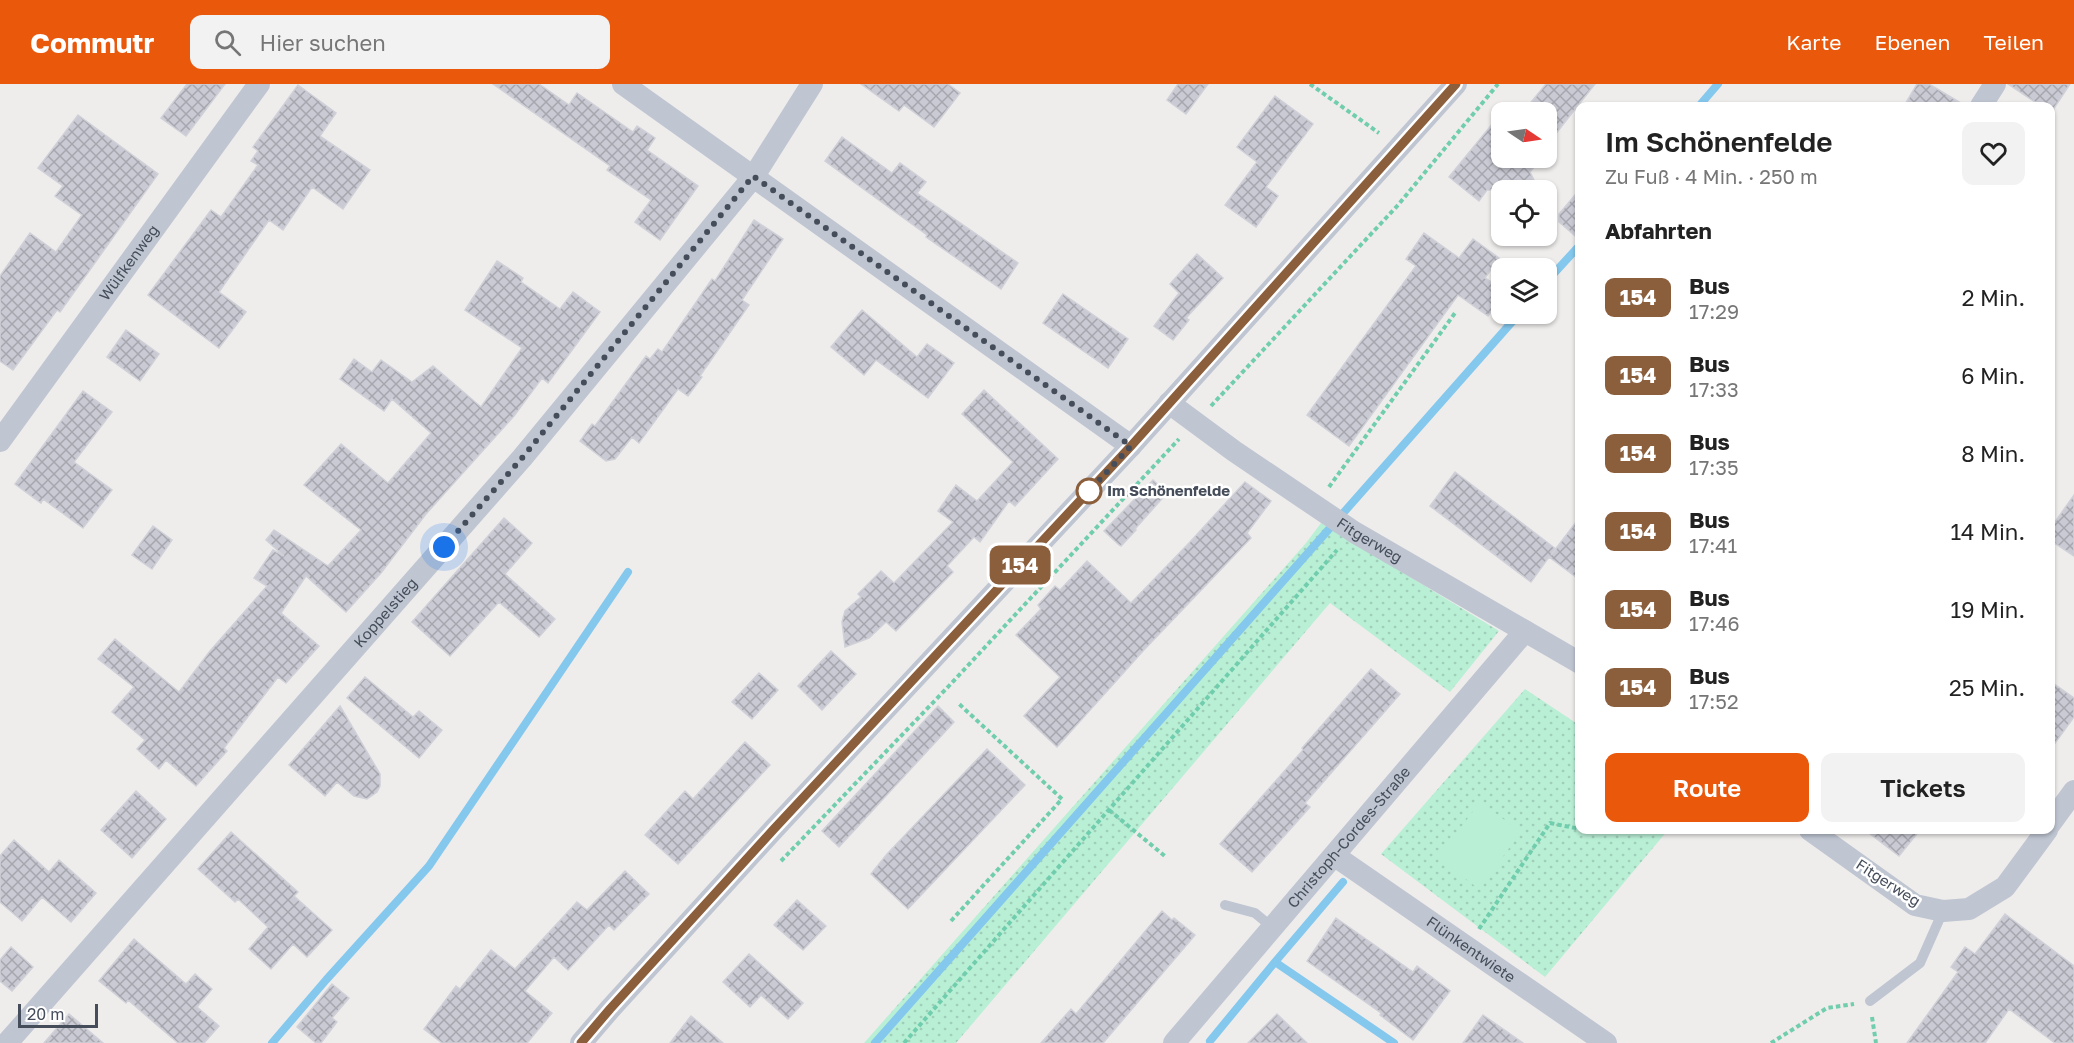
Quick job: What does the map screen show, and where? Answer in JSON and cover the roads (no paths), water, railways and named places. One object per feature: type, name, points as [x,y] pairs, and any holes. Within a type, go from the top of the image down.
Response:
[{"type":"street","name":"Wülfkenweg","points":[[0,441],[259,84]]},
{"type":"street","points":[[623,84],[1131,446]]},
{"type":"street","name":"Koppelstieg","points":[[7,1043],[522,458],[753,176],[812,84]]},
{"type":"street","points":[[581,1043],[773,830],[1131,446],[1456,84]]},
{"type":"street","points":[[1984,102],[1995,84]]},
{"type":"street","name":"Fitgerweg","points":[[1170,403],[1353,532],[1575,660]]},
{"type":"street","name":"Christoph-Cordes-Straße","points":[[1174,1043],[1525,631]]},
{"type":"street","points":[[2055,817],[2074,791]]},
{"type":"street","name":"Fitgerweg","points":[[1816,834],[1915,904],[1943,911],[1969,909],[2005,887],[2043,834]]},
{"type":"street","name":"Flünkentwiete","points":[[1335,856],[1606,1043]]},
{"type":"lane","points":[[1225,905],[1255,913],[1273,928]]},
{"type":"lane","points":[[1870,1001],[1920,963],[1943,911]]},
{"type":"waterway","points":[[1702,102],[1718,84]]},
{"type":"waterway","points":[[1557,270],[1575,250]]},
{"type":"waterway","points":[[875,1043],[1510,324]]},
{"type":"waterway","points":[[272,1043],[429,866],[628,572]]},
{"type":"waterway","points":[[1343,882],[1275,962],[1394,1043]]},
{"type":"waterway","points":[[1210,1041],[1275,962]]},
{"type":"place","name":"Im Schönenfelde","points":[[1089,491]]}]
